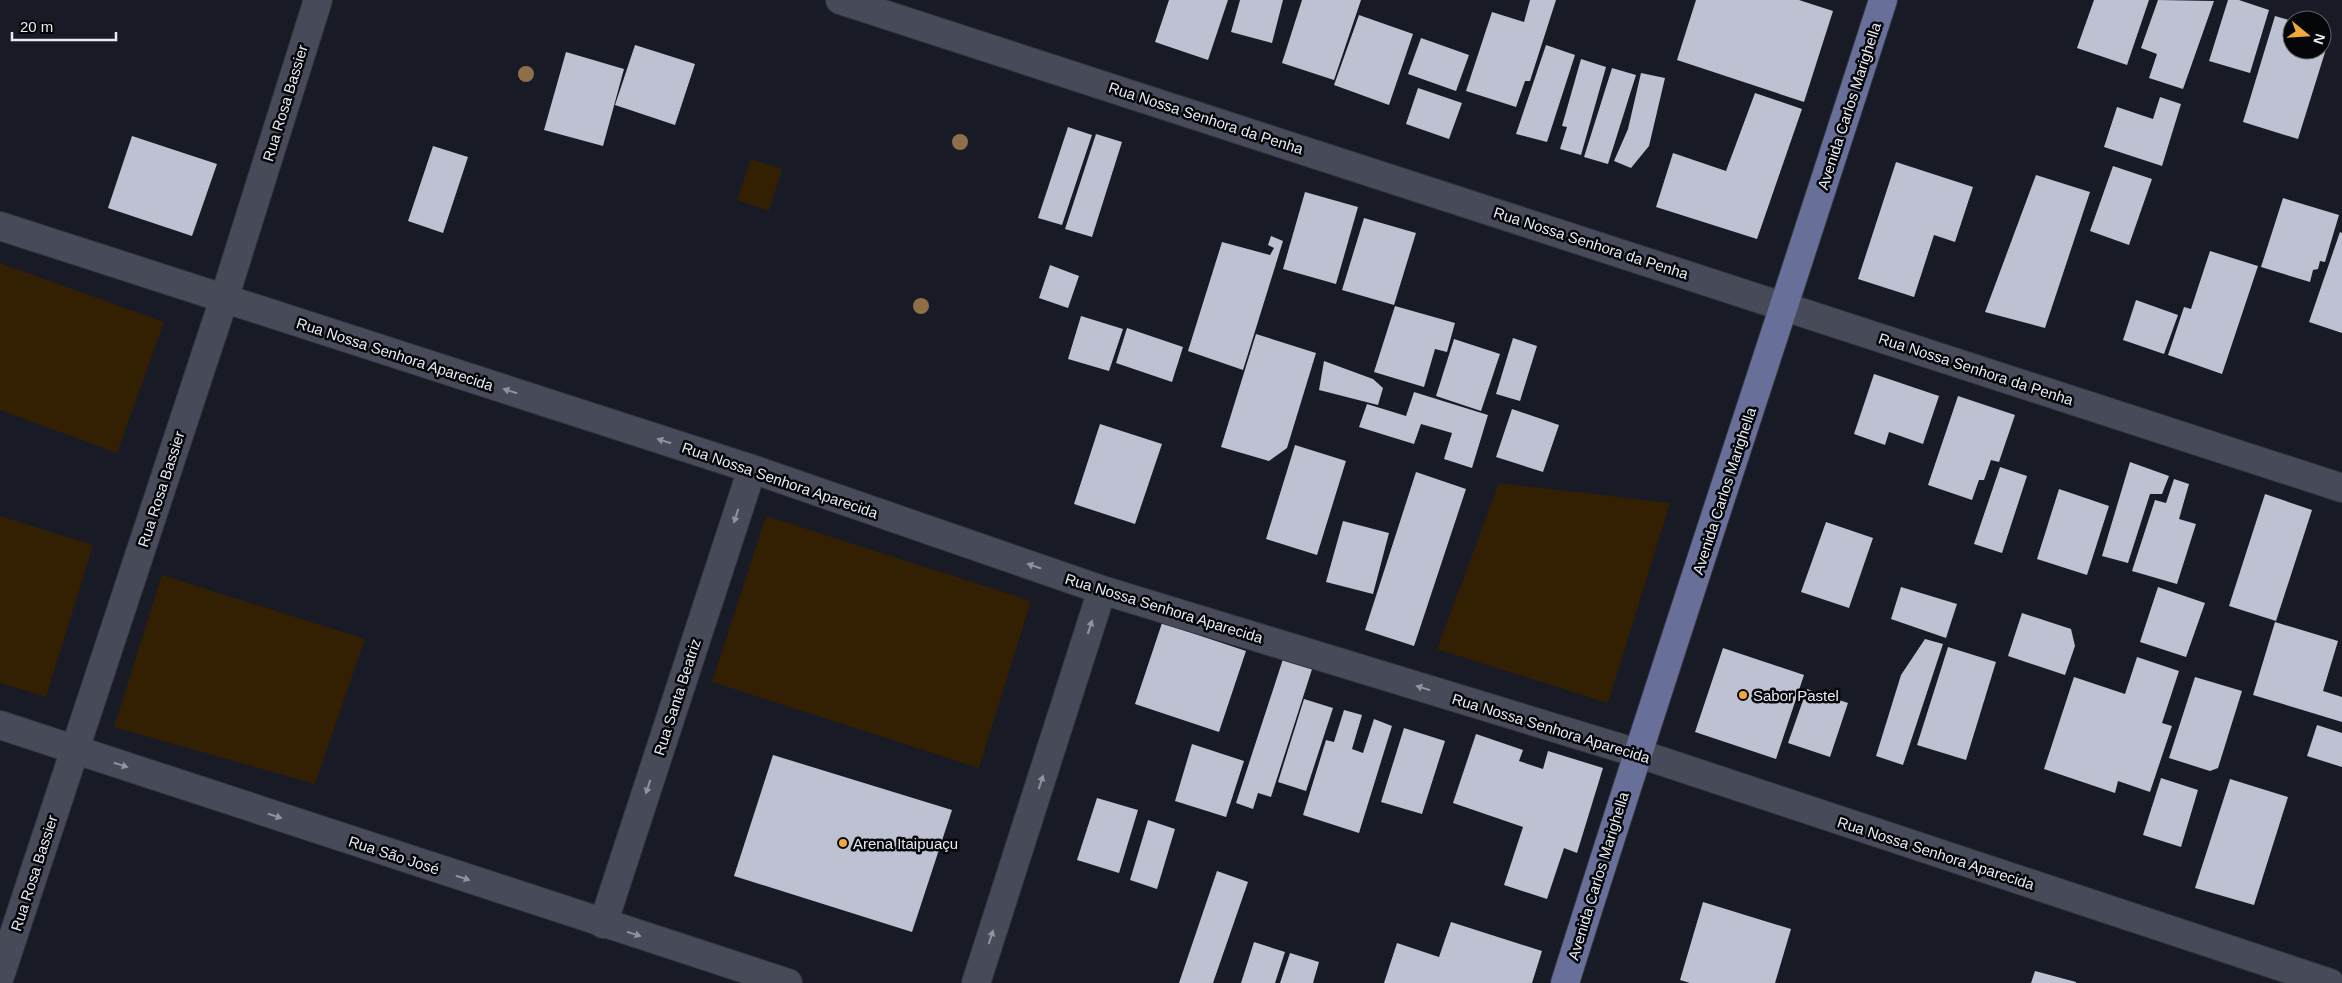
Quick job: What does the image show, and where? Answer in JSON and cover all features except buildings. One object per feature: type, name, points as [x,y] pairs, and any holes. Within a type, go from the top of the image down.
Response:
[{"type":"main road","name":"Avenida Carlos Marighella","points":[[1565,983],[1637,754],[1785,306],[1883,0]]},
{"type":"street","name":"Rua Rosa Bassier","points":[[0,976],[224,299],[318,0]]},
{"type":"street","name":"Rua Nossa Senhora da Penha","points":[[840,0],[2342,488]]},
{"type":"street","name":"Rua Nossa Senhora Aparecida","points":[[0,226],[752,469],[1102,590],[1637,754],[2330,983]]},
{"type":"street","name":"Rua Santa Beatriz","points":[[603,924],[752,469]]},
{"type":"street","points":[[976,983],[1102,590]]},
{"type":"street","name":"Rua São José","points":[[0,726],[788,983]]},
{"type":"shaded area","points":[[751,159],[782,169],[769,211],[737,200]]},
{"type":"shaded area","points":[[0,263],[164,322],[117,453],[0,410]]},
{"type":"shaded area","points":[[1499,483],[1670,503],[1608,703],[1437,649]]},
{"type":"shaded area","points":[[0,516],[93,545],[46,697],[0,683]]},
{"type":"shaded area","points":[[766,516],[1031,601],[979,768],[712,682]]},
{"type":"shaded area","points":[[162,575],[365,639],[315,784],[114,727]]},
{"type":"place","name":"Sabor Pastel","points":[[1743,695]]},
{"type":"place","name":"Arena Itaipuaçu","points":[[843,843]]}]
